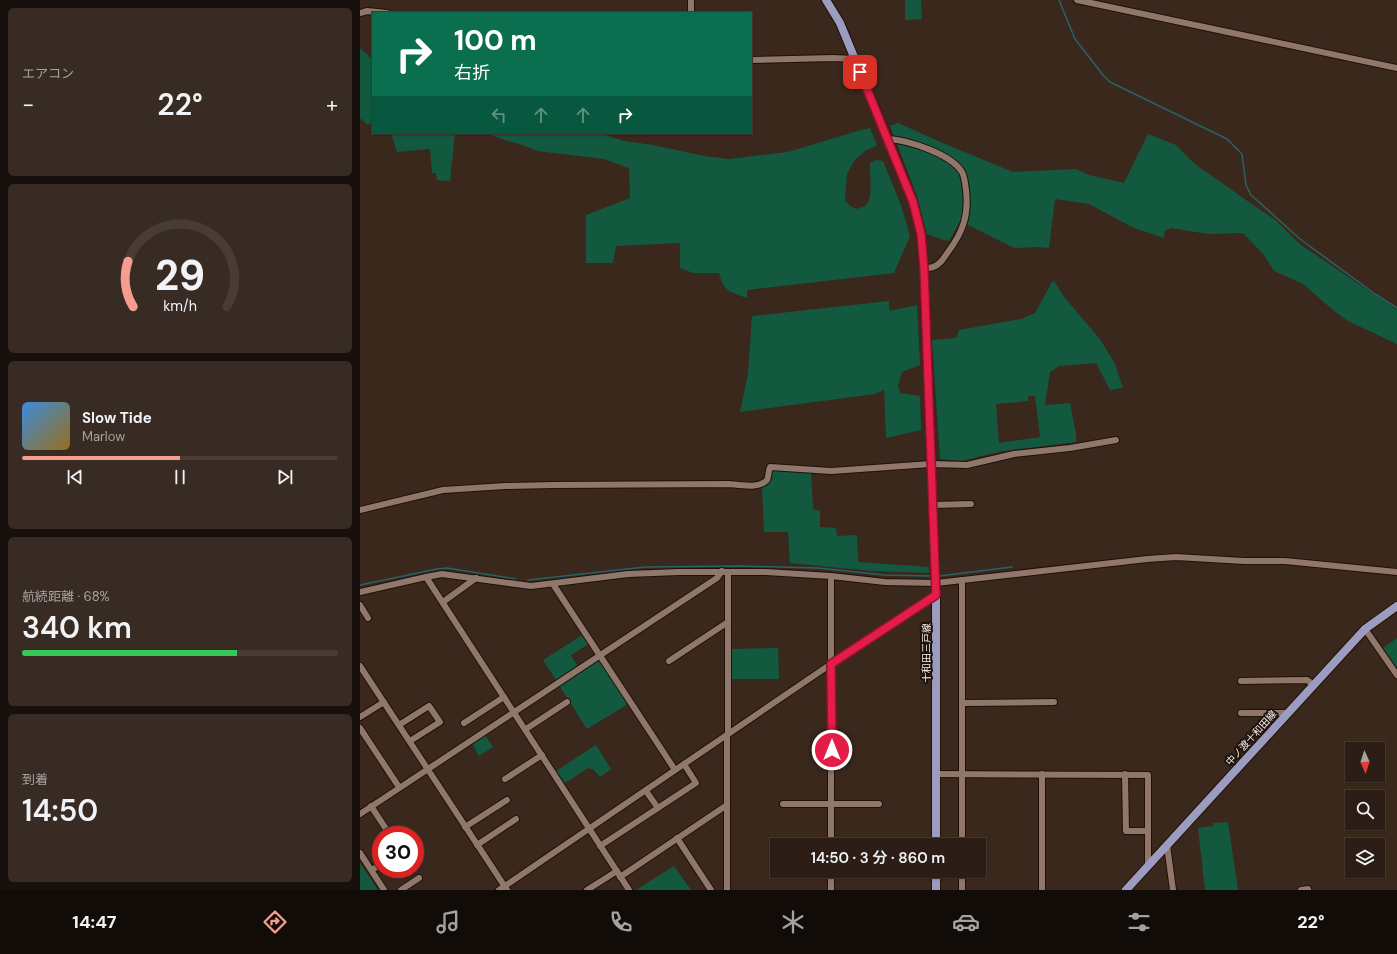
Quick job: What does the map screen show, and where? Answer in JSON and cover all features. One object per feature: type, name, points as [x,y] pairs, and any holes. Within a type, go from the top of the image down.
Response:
[{"type":"main road","name":"十和田三戸線","points":[[826,0],[840,23],[888,139],[913,202],[921,234],[924,269],[936,583],[936,838]]},
{"type":"main road","name":"中ノ渡十和田線","points":[[1126,890],[1365,629],[1397,606]]},
{"type":"main road","points":[[936,878],[936,890]]},
{"type":"street","points":[[691,0],[691,12]]},
{"type":"street","points":[[1078,0],[1397,68]]},
{"type":"street","points":[[360,13],[367,11],[377,12]]},
{"type":"street","points":[[752,60],[833,58],[855,59]]},
{"type":"street","points":[[888,139],[898,140],[929,149],[957,167],[965,178],[967,199],[964,225],[961,234],[942,261],[933,267],[924,269]]},
{"type":"street","points":[[360,510],[442,490],[552,485],[729,484],[752,486],[766,481],[770,467],[831,471],[931,464],[967,465],[1014,454],[1116,440]]},
{"type":"street","points":[[933,505],[971,504]]},
{"type":"street","points":[[360,592],[426,577],[448,574],[523,586],[553,584],[652,572],[725,571],[832,576],[885,582],[936,583],[1176,557],[1244,561],[1285,561],[1397,572]]},
{"type":"street","points":[[725,571],[728,622],[727,890]]},
{"type":"street","points":[[360,814],[717,578],[725,571]]},
{"type":"street","points":[[832,576],[832,838]]},
{"type":"street","points":[[426,577],[629,890]]},
{"type":"street","points":[[443,602],[476,578]]},
{"type":"street","points":[[962,580],[962,838]]},
{"type":"street","points":[[553,584],[675,770]]},
{"type":"street","points":[[360,666],[477,844],[503,889],[831,664],[936,595]]},
{"type":"street","points":[[360,605],[368,618]]},
{"type":"street","points":[[669,661],[728,622]]},
{"type":"street","points":[[1365,629],[1397,675]]},
{"type":"street","points":[[1241,681],[1307,680],[1314,685]]},
{"type":"street","points":[[464,722],[504,697]]},
{"type":"street","points":[[360,717],[384,702]]},
{"type":"street","points":[[526,729],[567,702]]},
{"type":"street","points":[[963,703],[1054,702]]},
{"type":"street","points":[[399,725],[430,706],[440,722],[410,741]]},
{"type":"street","points":[[1241,713],[1288,713]]},
{"type":"street","points":[[360,728],[399,787]]},
{"type":"street","points":[[505,779],[542,755]]},
{"type":"street","points":[[600,846],[696,783],[684,764]]},
{"type":"street","points":[[936,774],[1148,774],[1148,866]]},
{"type":"street","points":[[1042,774],[1042,890]]},
{"type":"street","points":[[1125,774],[1126,831],[1148,831]]},
{"type":"street","points":[[646,791],[658,808]]},
{"type":"street","points":[[465,827],[507,800]]},
{"type":"street","points":[[783,804],[879,804]]},
{"type":"street","points":[[587,890],[618,874],[727,805]]},
{"type":"street","points":[[371,806],[384,826]]},
{"type":"street","points":[[477,844],[516,818]]},
{"type":"street","points":[[677,838],[711,890]]},
{"type":"street","points":[[1167,846],[1173,890]]},
{"type":"street","points":[[360,853],[372,870]]},
{"type":"street","points":[[377,878],[384,890]]},
{"type":"street","points":[[401,890],[419,878]]},
{"type":"street","points":[[831,878],[831,890]]},
{"type":"street","points":[[962,878],[962,890]]},
{"type":"street","points":[[1301,890],[1308,890]]},
{"type":"green space","points":[[905,0],[921,0],[922,19],[905,20]]},
{"type":"green space","points":[[360,48],[372,59],[372,123],[366,124],[360,119]]},
{"type":"green space","points":[[898,123],[1013,172],[1076,169],[1089,175],[1124,183],[1148,134],[1176,145],[1195,164],[1274,219],[1301,245],[1397,310],[1397,344],[1348,321],[1303,284],[1274,271],[1264,255],[1243,233],[1208,234],[1171,228],[1165,231],[1164,238],[1134,228],[1089,204],[1055,199],[1049,248],[1014,248],[960,221],[949,241],[927,234],[917,196],[890,126]]},
{"type":"green space","points":[[870,128],[877,145],[866,150],[854,161],[847,174],[845,200],[850,206],[856,209],[868,203],[870,194],[870,163],[877,160],[883,161],[901,205],[910,236],[894,273],[747,290],[747,298],[728,290],[723,284],[719,273],[693,273],[680,268],[680,243],[616,246],[613,263],[586,263],[586,215],[630,198],[629,168],[604,159],[537,151],[489,134],[605,135],[624,141],[653,145],[704,156],[729,159],[788,152]]},
{"type":"green space","points":[[391,134],[455,134],[450,181],[437,180],[436,173],[432,173],[430,149],[397,152]]},
{"type":"green space","points":[[1054,281],[1064,297],[1100,339],[1115,364],[1123,388],[1110,390],[1096,363],[1059,366],[1050,372],[1045,405],[1070,403],[1076,434],[1076,442],[1003,451],[961,461],[940,459],[932,340],[956,338],[959,330],[1021,319],[1035,313],[1052,282]],"holes":[[[1028,396],[1035,396],[1040,437],[999,443],[996,404],[1028,401]]]},
{"type":"green space","points":[[889,301],[889,311],[917,305],[920,365],[902,372],[898,386],[900,393],[920,396],[921,430],[886,438],[884,390],[875,394],[740,412],[748,374],[752,316]]},
{"type":"green space","points":[[771,470],[811,471],[813,509],[820,511],[820,527],[836,528],[837,536],[857,535],[858,562],[929,567],[929,573],[872,571],[790,563],[788,532],[764,532],[762,487],[770,481]]},
{"type":"green space","points":[[584,634],[590,643],[571,655],[578,667],[556,680],[543,660]]},
{"type":"green space","points":[[1397,638],[1397,668],[1383,648]]},
{"type":"green space","points":[[778,648],[779,679],[731,679],[730,649]]},
{"type":"green space","points":[[598,659],[628,704],[587,729],[559,685]]},
{"type":"green space","points":[[485,735],[493,747],[479,756],[472,743]]},
{"type":"green space","points":[[596,745],[611,769],[600,777],[594,770],[588,768],[565,783],[556,771]]},
{"type":"green space","points":[[1228,822],[1238,890],[1205,890],[1198,828],[1213,826],[1213,823]]},
{"type":"green space","points":[[360,863],[378,890],[360,890]]},
{"type":"green space","points":[[674,866],[691,890],[636,890]]},
{"type":"waterway","points":[[1059,0],[1075,39],[1110,82],[1227,139],[1242,154],[1246,185],[1251,195],[1300,239],[1375,294],[1397,308]]},
{"type":"waterway","points":[[528,580],[645,567],[739,566],[818,568],[884,575],[930,576]]},
{"type":"waterway","points":[[939,576],[1012,567]]},
{"type":"waterway","points":[[360,585],[447,568],[516,579]]},
{"type":"route","points":[[832,750],[831,664],[936,595],[924,269],[921,234],[913,202],[860,72]]}]
